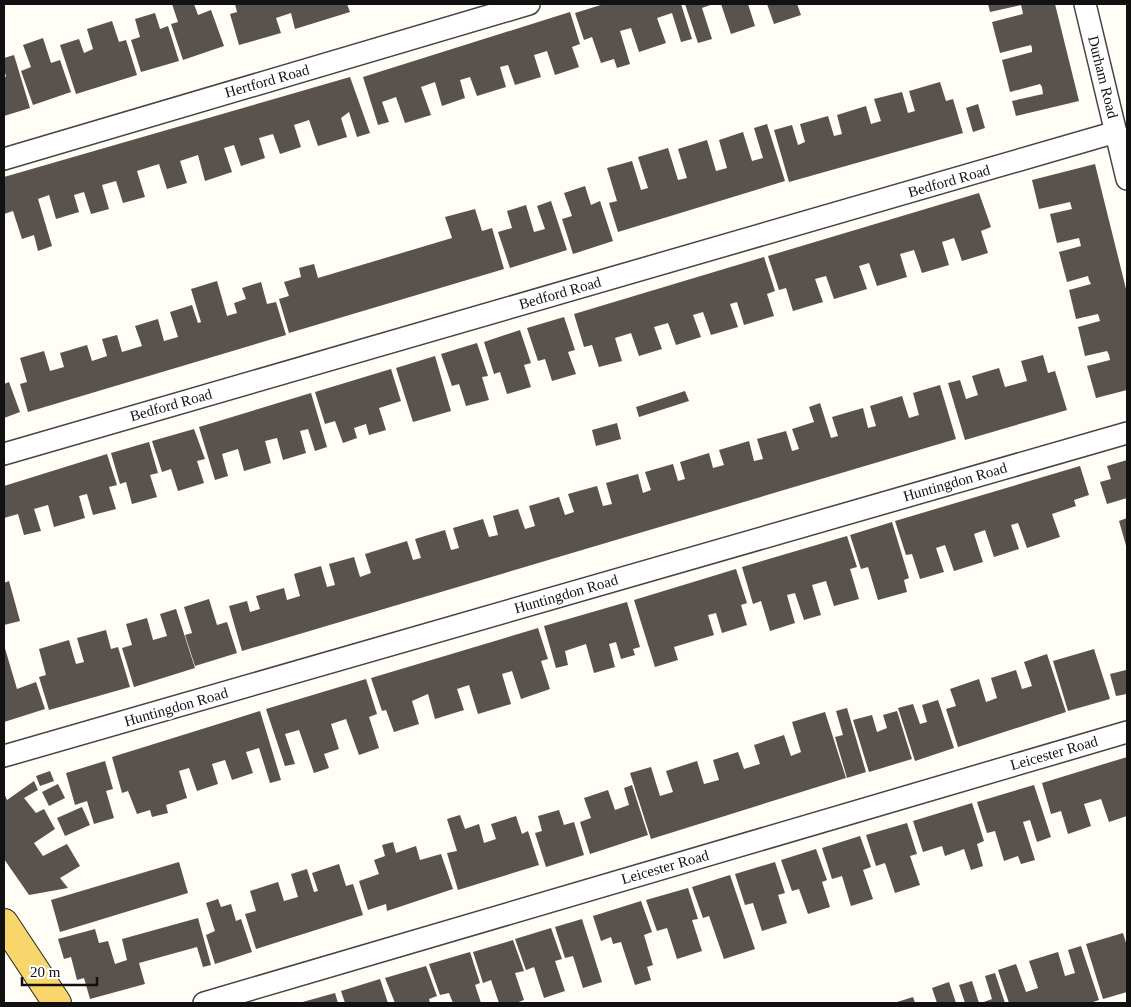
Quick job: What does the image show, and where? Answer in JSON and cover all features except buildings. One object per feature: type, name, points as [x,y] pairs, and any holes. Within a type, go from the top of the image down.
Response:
[{"type":"main road","points":[[4,924],[56,1003]]},
{"type":"street","name":"Hertford Road","points":[[4,159],[529,4]]},
{"type":"street","name":"Durham Road","points":[[1085,4],[1127,179]]},
{"type":"street","name":"Bedford Road","points":[[4,454],[1116,132]]},
{"type":"street","name":"Huntingdon Road","points":[[4,756],[1127,433]]},
{"type":"street","name":"Leicester Road","points":[[204,1003],[1127,732]]}]
